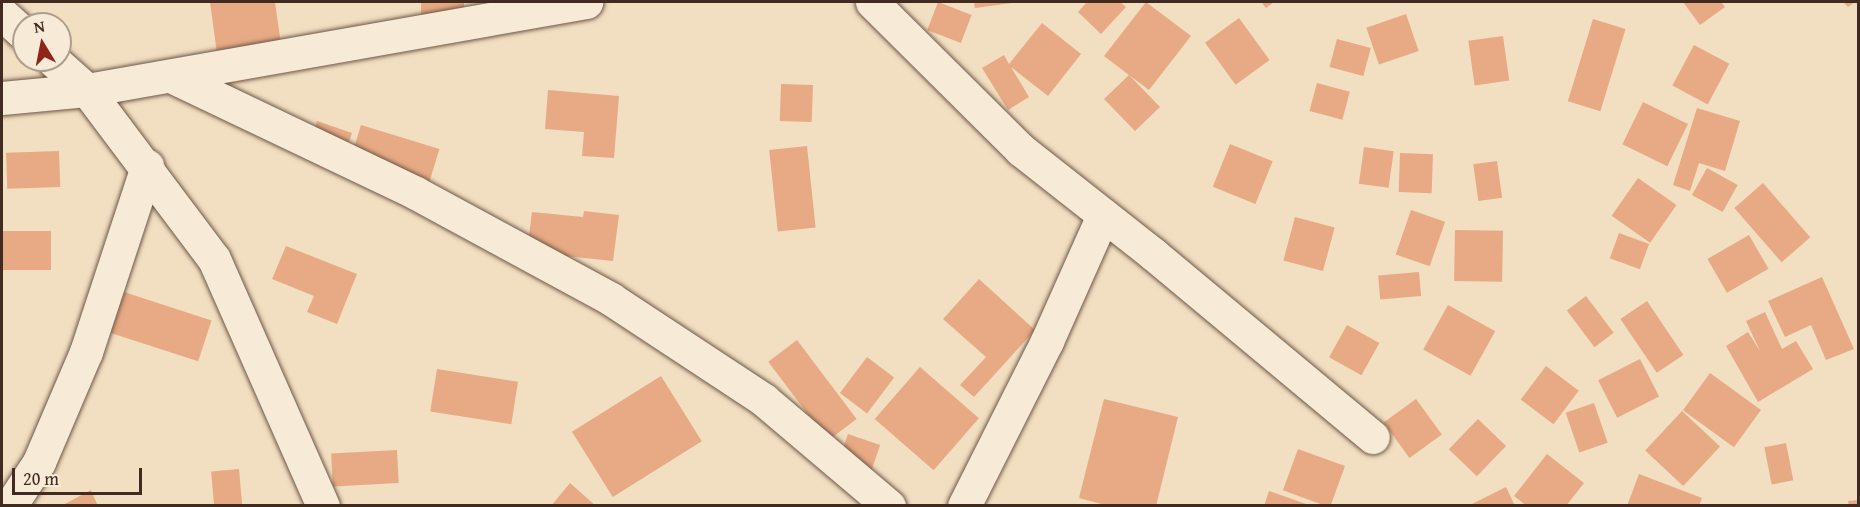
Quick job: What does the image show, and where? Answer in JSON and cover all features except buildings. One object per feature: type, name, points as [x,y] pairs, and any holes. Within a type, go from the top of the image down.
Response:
[{"type":"street","points":[[2,98],[87,90],[586,2]]},
{"type":"street","points":[[872,2],[1021,150],[1373,437]]},
{"type":"street","points":[[67,72],[87,90],[147,166],[214,259],[323,506]]},
{"type":"street","points":[[171,76],[416,193],[611,299],[765,400],[889,506]]},
{"type":"street","points":[[10,506],[39,462],[86,352],[147,166]]},
{"type":"street","points":[[963,506],[1047,341],[1103,215]]}]
